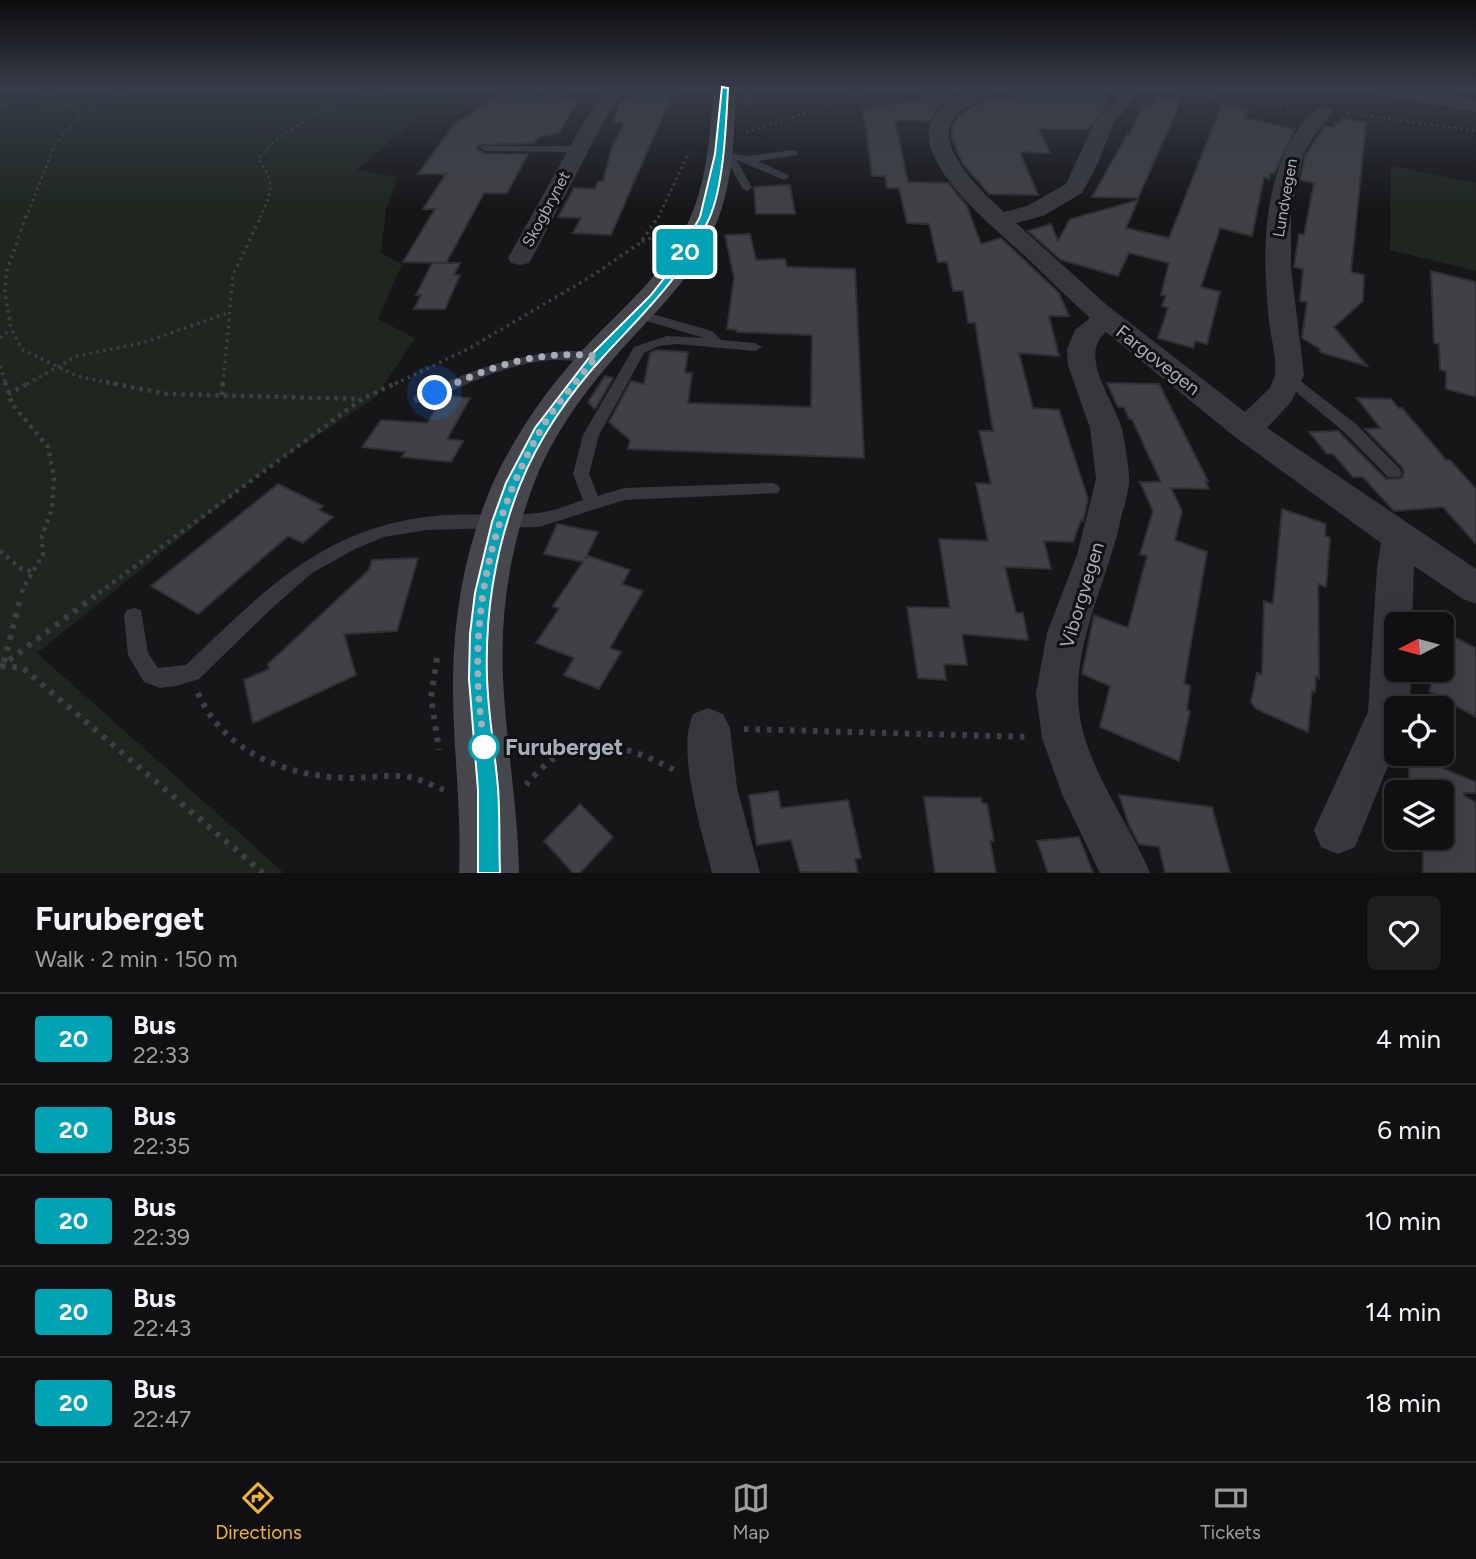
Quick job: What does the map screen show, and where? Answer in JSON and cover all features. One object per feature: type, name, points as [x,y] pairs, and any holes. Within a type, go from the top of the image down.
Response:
[{"type":"main road","points":[[489,873],[488,790],[478,679],[478,645],[483,593],[499,522],[513,483],[540,431],[597,356],[674,273],[705,217],[729,129]]},
{"type":"street","name":"Skogbrynet","points":[[520,258],[591,129]]},
{"type":"street","name":"Fargovegen","points":[[940,129],[940,139],[950,166],[1000,220],[1106,319],[1246,429],[1476,588]]},
{"type":"street","points":[[1000,220],[1035,211],[1074,188],[1102,129]]},
{"type":"street","name":"Lundvegen","points":[[1289,379],[1277,237],[1290,158],[1308,129]]},
{"type":"street","name":"Viborgvegen","points":[[1106,319],[1085,336],[1081,349],[1082,365],[1106,428],[1113,479],[1095,555],[1067,633],[1056,693],[1064,738],[1085,794],[1126,873]]},
{"type":"street","points":[[1246,429],[1274,403],[1289,379]]},
{"type":"street","points":[[1339,830],[1389,713],[1395,568],[1400,538]]},
{"type":"street","points":[[708,728],[714,788],[736,873]]},
{"type":"lane","points":[[485,148],[578,149]]},
{"type":"lane","points":[[725,151],[793,153]]},
{"type":"lane","points":[[725,151],[784,177]]},
{"type":"lane","points":[[725,151],[747,188]]},
{"type":"lane","points":[[638,314],[707,334],[717,344]]},
{"type":"lane","points":[[592,502],[581,474],[590,436],[639,350],[652,341],[755,347]]},
{"type":"lane","points":[[421,399],[506,364],[539,355],[597,356]]},
{"type":"lane","points":[[1289,379],[1350,428],[1394,473]]},
{"type":"lane","points":[[134,616],[138,655],[151,675],[160,679],[192,671],[263,604],[306,568],[349,544],[382,531],[428,523],[540,520],[624,494],[772,489]]},
{"type":"path","points":[[69,129],[55,144],[6,273],[5,292],[11,329],[23,350],[78,376],[167,394],[362,399]]},
{"type":"path","points":[[222,395],[233,275],[272,192],[267,171],[258,159],[269,142],[293,129]]},
{"type":"path","points":[[640,243],[656,222],[725,151],[775,129]]},
{"type":"path","points":[[1,667],[362,399],[468,349],[590,277],[640,243],[679,225]]},
{"type":"path","points":[[0,276],[6,273]]},
{"type":"path","points":[[8,394],[77,356],[142,343],[228,313]]},
{"type":"path","points":[[0,338],[11,329]]},
{"type":"path","points":[[0,366],[12,404],[48,447],[54,478],[52,509],[42,537],[43,555],[23,588],[1,667]]},
{"type":"path","points":[[0,551],[20,568],[33,572]]},
{"type":"path","points":[[1,667],[23,668],[263,873]]},
{"type":"path","points":[[192,671],[201,701],[221,727],[257,758],[282,769],[323,779],[408,777],[445,790]]},
{"type":"path","points":[[708,728],[1064,738]]},
{"type":"path","points":[[526,786],[534,776],[568,750],[592,746],[645,754],[714,788]]},
{"type":"shaded area","points":[[0,129],[404,129],[357,170],[398,177],[386,209],[381,253],[402,264],[378,319],[415,338],[376,397],[262,472],[37,653],[284,873],[0,873]]},
{"type":"shaded area","points":[[1391,166],[1476,183],[1476,271],[1390,250]]},
{"type":"building","points":[[451,129],[562,129],[559,133],[539,137],[534,143],[479,145],[477,149],[485,154],[528,154],[507,193],[484,193],[446,263],[403,262],[435,209],[423,209],[446,174],[418,174]]},
{"type":"building","points":[[621,129],[657,129],[611,235],[573,233],[581,218],[558,217],[574,188],[595,189],[598,181],[603,181],[612,147]]},
{"type":"building","points":[[866,129],[897,129],[908,182],[948,183],[967,206],[981,244],[1001,238],[1059,293],[1069,316],[1049,316],[1059,356],[1019,353],[1033,408],[1059,410],[1088,499],[1083,521],[1081,520],[1073,542],[1044,541],[1051,569],[1005,567],[1016,613],[1023,613],[1028,640],[962,634],[967,665],[944,664],[946,680],[918,678],[907,607],[950,608],[939,539],[988,541],[976,483],[991,484],[979,431],[993,431],[975,323],[968,323],[963,291],[953,291],[947,262],[938,262],[929,224],[907,223],[899,188],[887,188],[885,176],[872,176]]},
{"type":"building","points":[[952,129],[1088,129],[1039,129],[1050,153],[1020,152],[1038,195],[989,194],[963,164],[952,138]]},
{"type":"building","points":[[1132,129],[1169,129],[1138,198],[1092,197],[1128,133],[1129,136]]},
{"type":"building","points":[[1212,129],[1295,129],[1274,174],[1270,173],[1269,179],[1264,177],[1252,236],[1220,228],[1201,287],[1220,292],[1207,344],[1195,341],[1193,348],[1158,338],[1168,308],[1162,306],[1166,296],[1161,295],[1169,263],[1129,253],[1118,276],[1061,260],[1028,231],[1051,224],[1058,241],[1070,219],[1138,200],[1126,228],[1169,238]]},
{"type":"building","points":[[1323,129],[1365,129],[1351,272],[1364,275],[1363,301],[1334,327],[1367,366],[1320,352],[1320,349],[1302,338],[1307,302],[1300,301],[1303,269],[1294,267],[1299,234],[1304,235],[1314,183],[1300,180],[1305,156]]},
{"type":"building","points":[[790,185],[795,214],[756,214],[754,187]]},
{"type":"building","points":[[750,234],[756,260],[785,259],[787,267],[855,269],[864,458],[628,449],[630,440],[609,422],[631,381],[644,384],[650,353],[656,350],[688,352],[685,373],[692,373],[688,403],[811,407],[812,335],[737,332],[727,329],[734,278],[725,235]]},
{"type":"building","points":[[432,263],[460,263],[454,275],[460,275],[445,309],[414,309],[421,295],[416,295]]},
{"type":"building","points":[[1431,271],[1476,282],[1476,397],[1446,389],[1446,371],[1440,370],[1439,344],[1434,343]]},
{"type":"building","points":[[605,376],[613,378],[595,409],[588,402]]},
{"type":"building","points":[[1107,383],[1159,384],[1208,481],[1205,481],[1209,489],[1171,488],[1182,511],[1175,540],[1207,552],[1184,683],[1190,686],[1187,710],[1190,711],[1179,761],[1100,727],[1110,686],[1082,674],[1094,615],[1128,628],[1147,556],[1140,554],[1153,511],[1140,482],[1161,482],[1132,419],[1129,419],[1124,407],[1118,407]]},
{"type":"building","points":[[447,396],[470,398],[447,439],[463,441],[451,462],[402,457],[405,452],[362,447],[381,420],[427,423]]},
{"type":"building","points":[[1357,398],[1391,399],[1476,489],[1476,544],[1443,507],[1394,511],[1363,477],[1353,477],[1333,454],[1327,454],[1309,432],[1338,431],[1386,479],[1402,478],[1402,467],[1365,429],[1380,428]]},
{"type":"building","points":[[278,484],[323,506],[319,510],[333,517],[303,543],[288,536],[198,614],[151,586]]},
{"type":"building","points":[[1282,509],[1326,524],[1325,536],[1330,538],[1326,587],[1318,584],[1319,678],[1316,676],[1315,692],[1312,691],[1308,732],[1256,709],[1251,702],[1257,673],[1262,675],[1264,601],[1273,604]]},
{"type":"building","points":[[557,524],[598,532],[585,559],[588,556],[630,570],[622,584],[643,591],[610,648],[621,652],[599,689],[564,675],[574,658],[536,643],[559,609],[553,606],[583,562],[544,554]]},
{"type":"building","points":[[418,558],[397,631],[344,634],[356,675],[253,723],[244,680],[269,669],[268,664],[369,570],[372,560]]},
{"type":"building","points":[[1454,637],[1476,648],[1476,717],[1454,705],[1454,696],[1438,696],[1429,691],[1432,682],[1454,682]]},
{"type":"building","points":[[1409,766],[1438,766],[1476,782],[1476,793],[1464,793],[1464,796],[1476,802],[1476,873],[1423,873],[1423,850],[1454,850],[1454,780],[1409,780]]},
{"type":"building","points":[[778,791],[781,808],[848,800],[861,858],[855,859],[858,873],[800,872],[791,840],[757,845],[749,795]]},
{"type":"building","points":[[1119,795],[1212,807],[1230,873],[1165,873],[1159,847],[1139,844]]},
{"type":"building","points":[[924,797],[981,798],[982,803],[987,804],[994,841],[990,841],[996,873],[935,873]]},
{"type":"building","points":[[580,804],[613,837],[580,873],[573,873],[544,841]]},
{"type":"building","points":[[1079,837],[1093,873],[1048,873],[1037,841]]},
{"type":"bus line","name":"20","points":[[489,873],[488,790],[478,679],[479,634],[483,593],[499,522],[513,483],[540,431],[597,356],[654,298],[674,273],[705,217],[719,154],[721,129]]},
{"type":"place","name":"Furuberget","points":[[484,747]]},
{"type":"route","points":[[435,393],[506,364],[539,355],[597,356],[540,431],[513,483],[499,522],[483,593],[479,634],[478,679],[484,747]]}]
